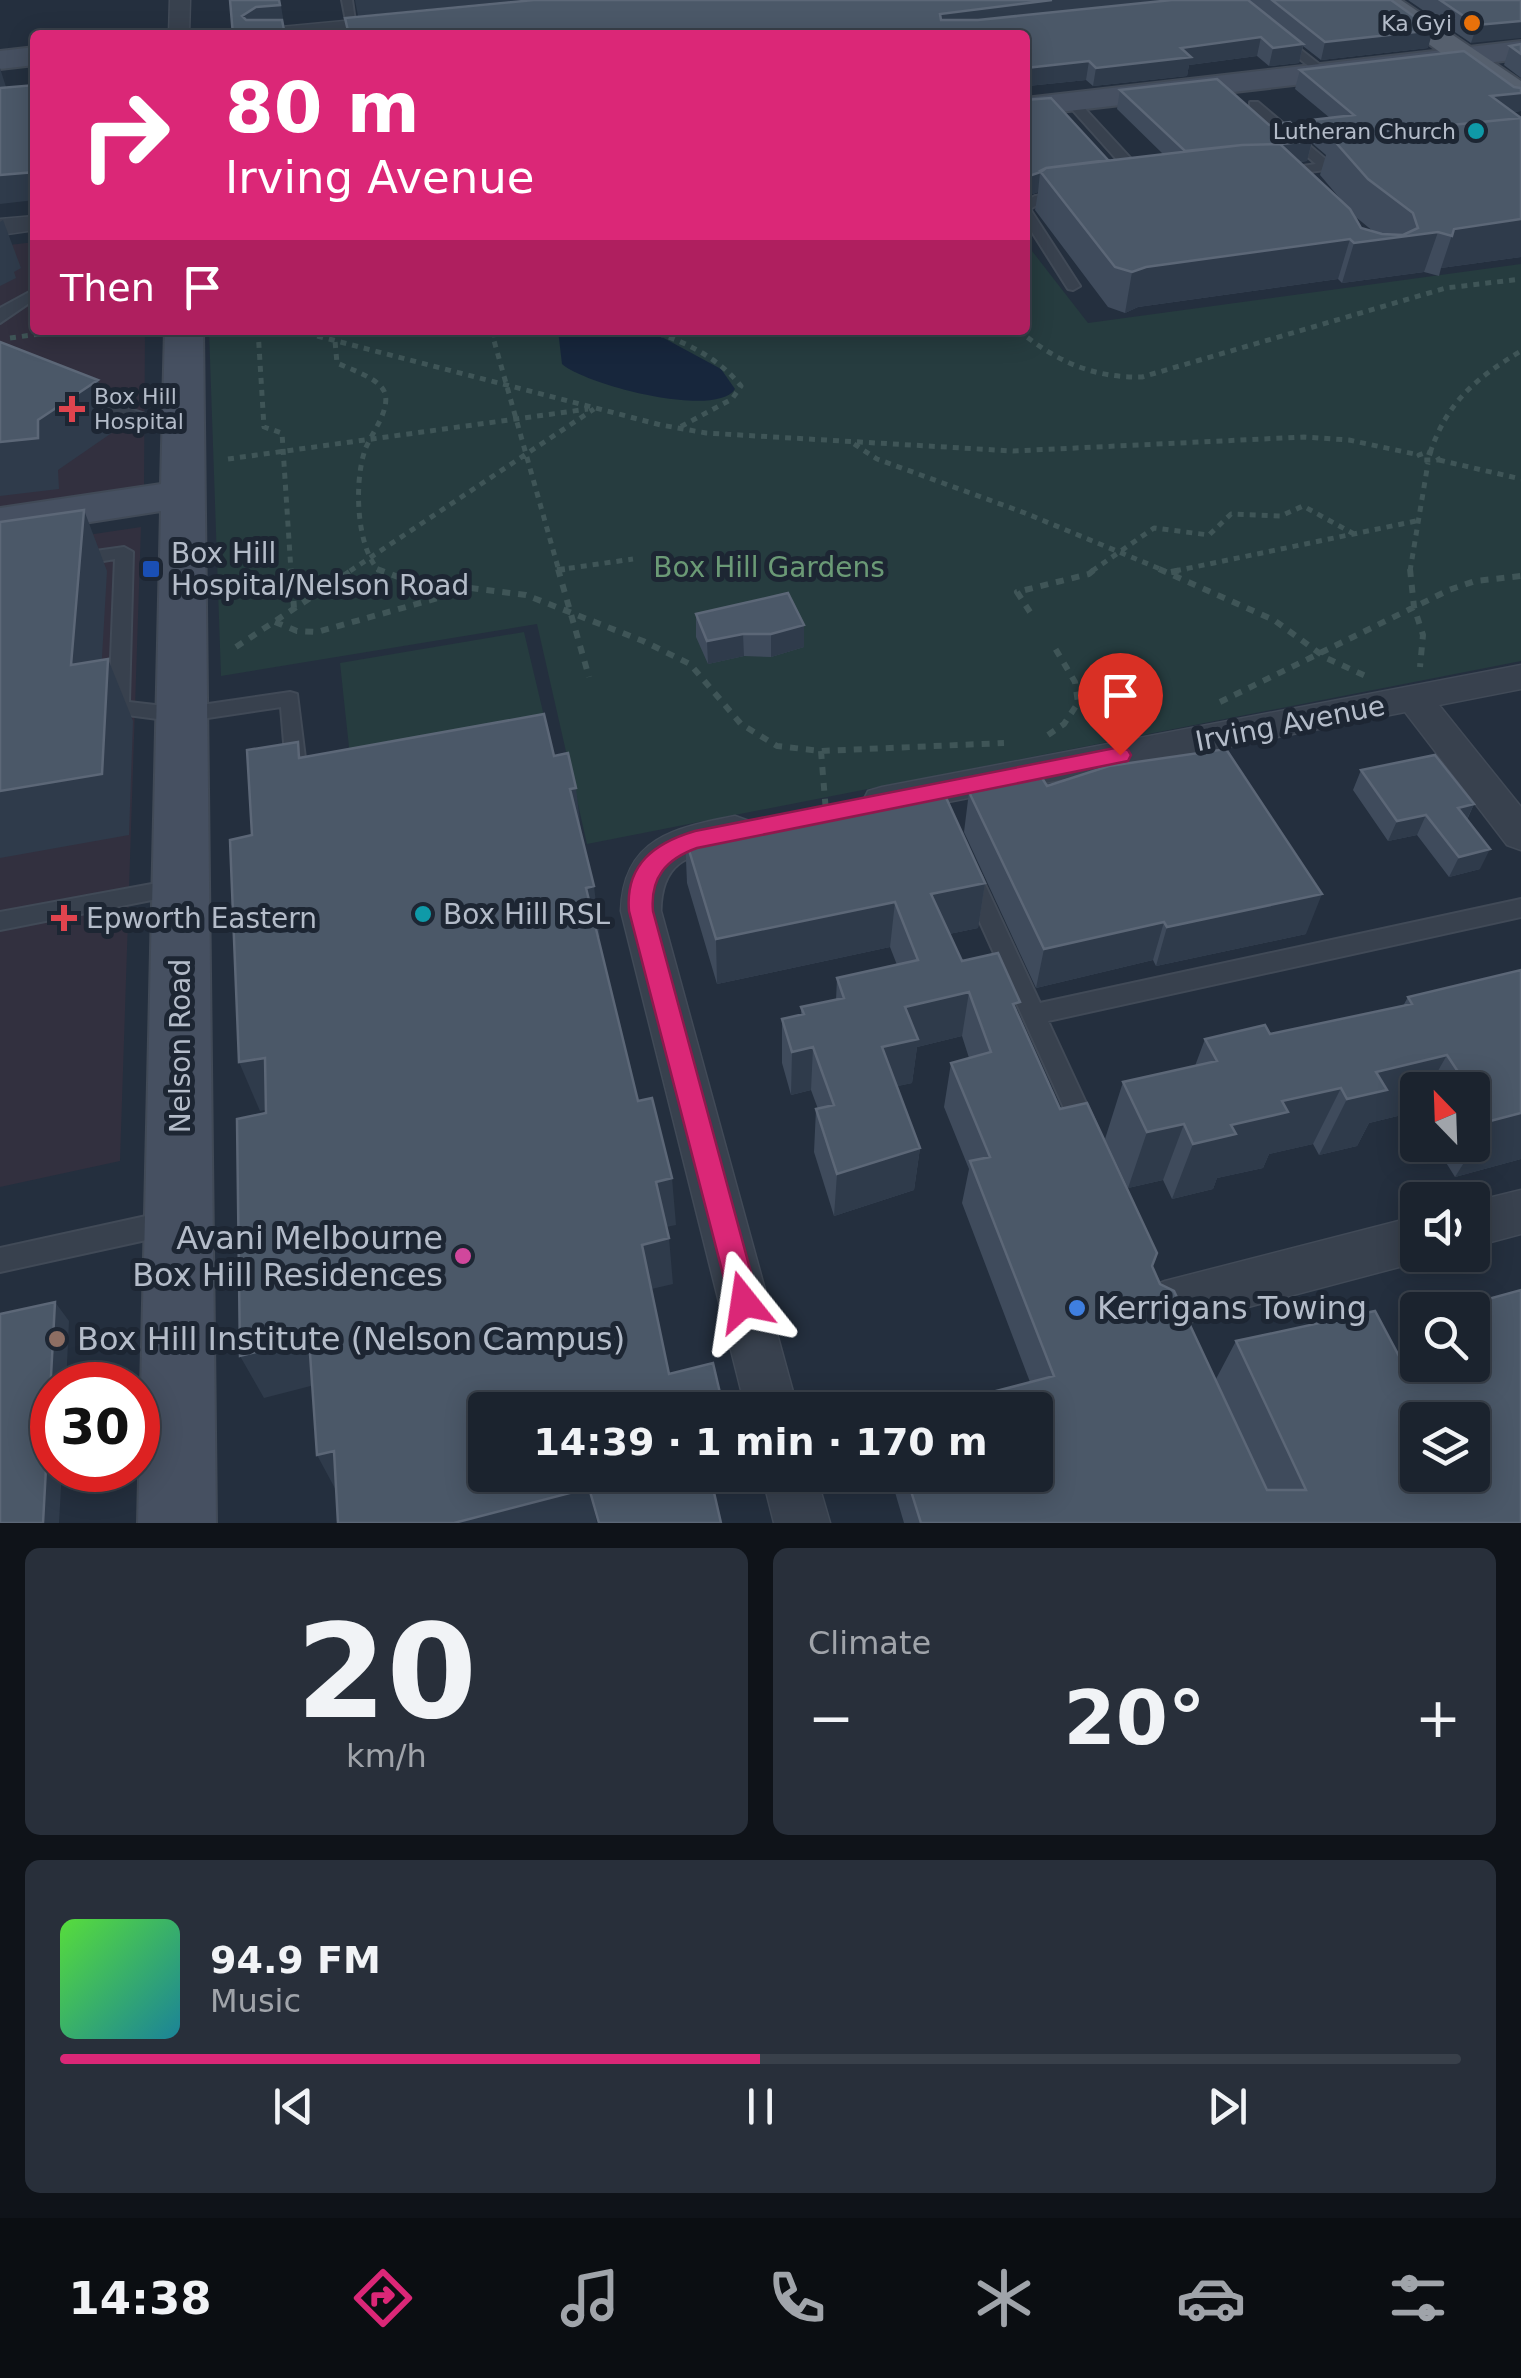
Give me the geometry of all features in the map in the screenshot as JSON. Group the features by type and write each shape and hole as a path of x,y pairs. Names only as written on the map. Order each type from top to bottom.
{"main road":[{"path":"1382,0 1521,96"},
{"path":"1030,106 1521,50"},
{"path":"0,60 30,57"},
{"name":"Nelson Road","path":"177,1523 184,335"},
{"path":"0,522 184,494"}],"street":[{"path":"179,30 180,0"},
{"path":"311,30 420,20"},
{"path":"0,226 30,223"},
{"name":"Irving Avenue","path":"826,812 938,806 1404,686 1521,677"},
{"path":"1404,686 1521,836"},
{"path":"767,1392 641,911 640,892 652,862 675,846 776,822"},
{"path":"1490,1220 1521,1212"},
{"path":"1165,1305 1400,1244"},
{"path":"794,1492 802,1523"}],"lane":[{"path":"347,0 352,26"},
{"path":"1266,27 1324,73"},
{"path":"1072,102 1149,187 1130,189"},
{"path":"1254,105 1326,166"},
{"path":"1287,186 1272,175 1372,161"},
{"path":"1304,170 1314,185"},
{"path":"1030,204 1035,200 1073,196"},
{"path":"1030,217 1073,286"},
{"path":"0,319 5,311 30,296"},
{"path":"59,389 184,434"},
{"path":"55,563 124,552 119,708 181,716 290,699 296,766"},
{"path":"961,856 1100,1160"},
{"path":"0,921 180,886"},
{"path":"1034,1014 1521,908"},
{"path":"0,1260 178,1221"}],"path":[{"path":"1024,335 1073,370 1113,378 1142,377 1446,288 1521,278"},
{"path":"258,335 264,428 280,431 283,451 294,609"},
{"path":"314,335 679,428 853,443 1013,451 1304,437 1349,440 1419,455 1428,462 1439,460 1521,479"},
{"path":"334,335 336,363 380,385 386,394 386,407 369,439 360,503 362,539 368,559 380,572 396,578 526,595 683,659 696,669 741,724 762,740 786,748 821,752 1012,743"},
{"path":"493,335 589,677"},
{"path":"665,335 711,359 741,386 732,398 679,428"},
{"path":"1430,452 1446,408 1454,398 1486,371 1521,351"},
{"path":"228,459 594,408"},
{"path":"236,648 594,408"},
{"path":"853,443 877,459 1170,572 1264,614 1320,653 1404,686 1420,667 1423,636 1414,607 1410,571 1428,462"},
{"path":"1419,455 1430,452"},
{"path":"1430,452 1439,460"},
{"path":"1030,612 1017,592 1090,574 1118,550 1154,528 1209,535 1231,514 1282,516 1303,506 1354,534"},
{"path":"1170,572 1416,521"},
{"path":"557,570 633,559"},
{"path":"1210,707 1475,581 1521,576"},
{"path":"275,622 297,631 317,632 476,587"},
{"path":"1052,643 1077,685 1079,706 1066,724 1044,740 1062,741"},
{"path":"821,752 826,812"}],"shaded area":[{"name":"Box Hill Hospital","path":"30,243 30,335 145,335 144,488 0,508 0,246"},
{"name":"Epworth Eastern","path":"141,527 120,1161 0,1187 0,548"}],"green space":[{"name":"Box Hill Gardens","path":"1030,248 1088,323 1521,264 1521,661 587,844 537,624 221,676 209,335 1030,335"},
{"path":"524,632 554,758 354,794 340,663"}],"water":[{"path":"559,335 654,335 721,369 735,389 723,397 703,401 650,396 596,381 562,364"}],"building":[{"path":"230,0 279,0 280,5 256,7 242,16 246,20 282,20 284,30 233,30"},
{"path":"534,0 1052,0 940,14 941,20 978,20 1172,0 1248,0 1303,44 1273,48 1261,37 1181,48 1191,57 1096,68 1089,61 1030,67 1030,30 348,30 345,18"},
{"path":"1272,0 1391,0 1433,30 1325,42"},
{"path":"1440,0 1521,0 1521,21 1477,25"},
{"path":"1464,51 1521,88 1521,93 1491,96 1521,118 1333,137 1312,120 1354,115 1300,70"},
{"path":"1217,79 1269,125 1290,122 1312,141 1185,151 1120,90"},
{"path":"30,85 30,172 0,175 0,88"},
{"path":"1051,98 1108,160 1046,168 1030,176 1030,100"},
{"path":"1521,118 1521,219 1454,229 1452,236 1438,232 1354,243 1350,239 1132,272 1115,267 1040,171 1242,145 1280,144 1350,209 1361,228 1403,235 1418,228 1413,213 1368,179 1331,137"},
{"path":"0,342 98,380 38,420 38,438 0,442"},
{"path":"84,510 71,665 108,659 102,774 0,791 0,522"},
{"path":"788,593 804,625 771,634 743,634 707,641 696,614"},
{"path":"544,714 554,756 568,753 576,788 570,789 594,886 586,888 638,1101 652,1098 672,1178 656,1182 669,1238 642,1245 669,1374 713,1363 720,1392 468,1392 468,1492 574,1492 454,1523 338,1523 334,1451 317,1455 309,1339 240,1356 237,1119 266,1113 265,1058 239,1062 230,840 252,835 247,750 298,742 299,758"},
{"path":"1226,749 1322,894 1167,927 1164,922 1044,949 969,792 1042,778 1047,786 1109,766"},
{"path":"1435,755 1474,804 1458,808 1490,849 1459,857 1426,815 1397,821 1361,770"},
{"path":"927,789 929,794 943,791 985,883 931,894 962,961 998,953 1020,1002 1013,1004 1060,1109 1087,1103 1157,1253 1152,1266 1160,1284 1174,1291 1267,1490 1306,1490 1236,1341 1375,1311 1400,1356 1400,1382 1490,1382 1490,1299 1521,1290 1521,1523 921,1523 911,1492 1053,1492 1053,1392 992,1392 1054,1376 970,1161 990,1157 951,1063 991,1052 969,992 905,1007 918,1039 882,1047 920,1148 837,1174 816,1109 834,1105 813,1047 792,1052 782,1019 804,1014 801,1007 844,998 837,978 918,960 895,902 716,939 685,837"},
{"path":"1521,970 1521,1113 1490,1121 1490,1072 1458,1072 1447,1055 1376,1072 1387,1090 1347,1099 1341,1088 1282,1101 1288,1112 1231,1125 1236,1134 1193,1144 1184,1124 1147,1132 1123,1082 1217,1061 1205,1039 1265,1025 1270,1034 1412,1004 1408,997"},
{"path":"55,1302 52,1362 30,1362 30,1492 45,1492 43,1523 0,1523 0,1314"},
{"path":"590,1492 714,1492 721,1523 599,1523"}],"place":[{"name":"Ka Gyi","path":"1472,23"},
{"name":"Lutheran Church","path":"1476,131"},
{"name":"Box Hill Hospital","path":"72,409"},
{"name":"Box Hill Hospital/Nelson Road","path":"151,569"},
{"name":"Box Hill RSL","path":"423,914"},
{"name":"Epworth Eastern","path":"64,918"},
{"name":"Avani Melbourne Box Hill Residences","path":"463,1256"},
{"name":"Kerrigans Towing","path":"1077,1308"},
{"name":"Box Hill Institute (Nelson Campus)","path":"57,1339"}],"route":[{"path":"744,1302 641,911 640,892 650,864 675,846 695,840 1120,755"}]}
